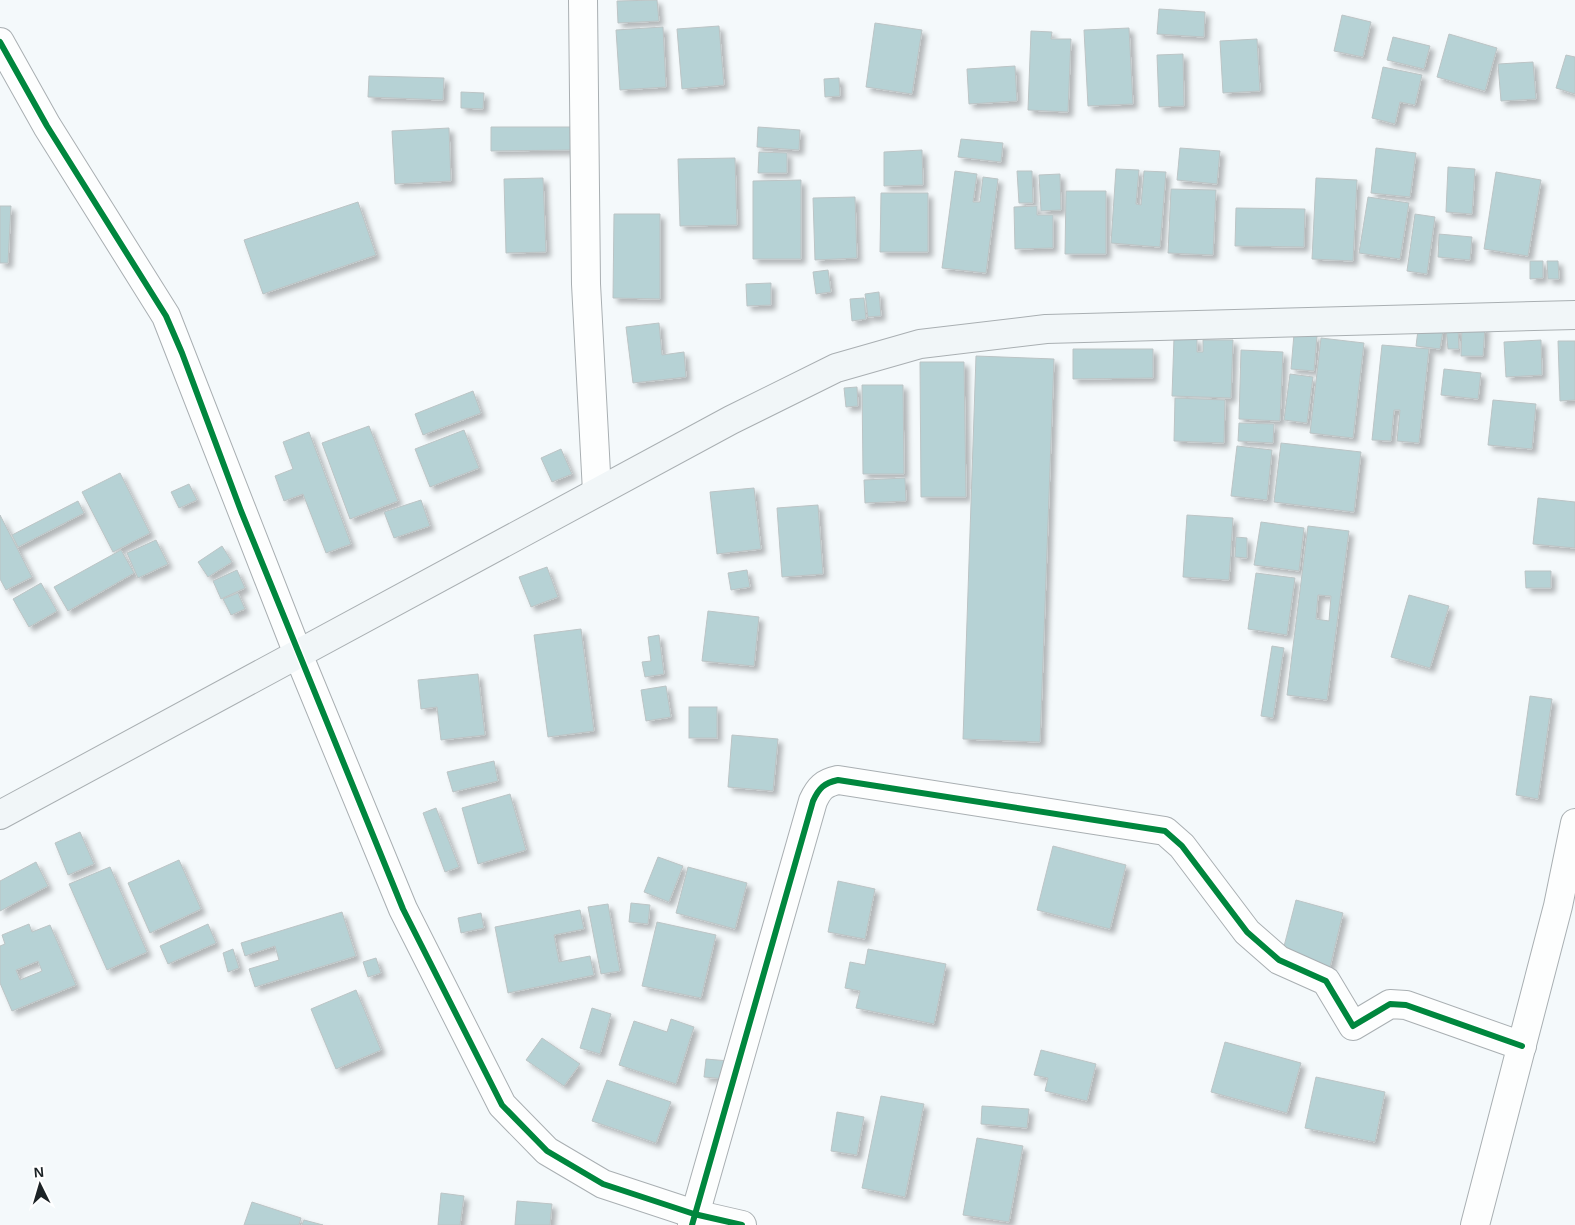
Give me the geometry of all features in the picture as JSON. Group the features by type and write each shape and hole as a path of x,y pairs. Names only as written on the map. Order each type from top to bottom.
{"main road":[{"path":"0,815 731,420 836,368 920,344 1046,329 1575,315"}],"street":[{"path":"583,0 586,284 597,492"},
{"path":"0,42 47,126 166,316 298,654 403,910 502,1105 547,1150 603,1184 693,1219 742,1225"},
{"path":"693,1219 813,801 818,790 826,783 838,780 1165,831 1182,846 1247,932 1279,960 1326,981 1353,1026 1390,1004 1406,1005 1522,1046"},
{"path":"1475,1225 1558,906 1575,823"}],"building":[{"path":"657,0 659,21 618,23 617,1"},
{"path":"1159,9 1205,12 1204,37 1157,34"},
{"path":"1342,15 1371,22 1363,57 1334,51"},
{"path":"875,23 922,30 912,94 866,87"},
{"path":"719,26 724,85 682,89 677,29"},
{"path":"663,27 666,87 620,90 616,30"},
{"path":"1129,28 1133,104 1088,106 1084,30"},
{"path":"1031,31 1052,32 1051,39 1071,39 1068,112 1028,110"},
{"path":"1449,34 1497,48 1485,91 1437,77"},
{"path":"1393,37 1430,46 1424,69 1387,60"},
{"path":"1257,39 1260,91 1223,93 1220,41"},
{"path":"1183,54 1184,106 1159,107 1157,55"},
{"path":"1566,55 1575,57 1575,94 1556,88"},
{"path":"1533,62 1536,99 1501,101 1498,64"},
{"path":"1015,66 1017,101 969,104 967,69"},
{"path":"1383,67 1422,75 1415,105 1400,102 1395,124 1372,118"},
{"path":"369,76 444,78 443,100 368,97"},
{"path":"839,78 840,96 825,97 824,79"},
{"path":"461,92 484,93 483,109 461,108"},
{"path":"491,127 572,127 571,150 491,151"},
{"path":"758,127 800,130 799,150 757,147"},
{"path":"449,128 451,181 395,184 392,131"},
{"path":"961,139 1003,143 1001,162 958,157"},
{"path":"1180,148 1220,151 1217,184 1177,180"},
{"path":"1376,148 1416,153 1410,197 1371,193"},
{"path":"922,150 923,185 884,186 884,152"},
{"path":"759,152 787,153 787,173 758,173"},
{"path":"735,158 737,225 680,226 678,159"},
{"path":"1448,167 1475,169 1472,214 1446,212"},
{"path":"1116,169 1139,170 1136,204 1141,205 1144,171 1166,172 1160,247 1111,243"},
{"path":"955,171 977,174 973,202 980,202 983,177 998,179 986,273 942,268"},
{"path":"1017,171 1032,171 1033,203 1019,203"},
{"path":"1496,172 1541,180 1528,256 1484,249"},
{"path":"1060,174 1061,210 1041,211 1039,175"},
{"path":"543,178 546,252 506,253 504,179"},
{"path":"1316,178 1357,180 1353,261 1312,259"},
{"path":"801,180 801,259 753,259 753,181"},
{"path":"1171,189 1216,190 1213,255 1168,253"},
{"path":"1066,191 1106,191 1106,254 1065,254"},
{"path":"881,193 928,193 928,252 880,252"},
{"path":"855,197 857,258 815,260 813,198"},
{"path":"1368,197 1409,203 1400,259 1359,253"},
{"path":"358,202 376,255 263,294 244,240"},
{"path":"0,206 11,206 8,263 0,263"},
{"path":"1037,206 1037,215 1053,215 1053,248 1015,249 1014,207"},
{"path":"1236,208 1305,209 1304,247 1235,246"},
{"path":"614,214 660,214 660,299 613,298"},
{"path":"1415,214 1435,217 1427,274 1407,271"},
{"path":"1439,234 1472,237 1470,260 1438,257"},
{"path":"1530,261 1543,261 1543,278 1530,279"},
{"path":"1547,261 1558,261 1559,279 1548,279"},
{"path":"828,270 831,292 816,294 813,272"},
{"path":"771,283 771,305 747,306 746,284"},
{"path":"879,292 881,316 868,317 865,294"},
{"path":"864,298 866,319 852,321 850,299"},
{"path":"1419,322 1444,325 1440,349 1416,346"},
{"path":"659,323 662,355 684,352 686,377 633,383 626,327"},
{"path":"1462,325 1485,326 1483,356 1461,356"},
{"path":"1458,327 1459,349 1448,349 1446,328"},
{"path":"1294,334 1317,336 1314,371 1291,369"},
{"path":"1174,338 1197,339 1197,352 1203,352 1203,340 1233,340 1231,398 1172,396"},
{"path":"1321,338 1364,343 1353,438 1310,433"},
{"path":"1541,340 1542,375 1506,377 1504,342"},
{"path":"1558,341 1575,341 1575,400 1560,401"},
{"path":"1382,345 1429,349 1419,443 1397,441 1400,410 1394,410 1391,441 1372,440"},
{"path":"1073,349 1153,349 1153,378 1073,379"},
{"path":"1241,350 1283,352 1280,421 1239,419"},
{"path":"976,356 1054,359 1040,742 963,739"},
{"path":"920,362 964,362 966,497 921,497"},
{"path":"1444,369 1481,373 1478,399 1441,395"},
{"path":"1290,374 1313,377 1307,423 1284,420"},
{"path":"862,385 903,385 904,474 863,474"},
{"path":"857,387 858,406 846,407 844,388"},
{"path":"473,391 481,413 423,435 415,414"},
{"path":"1175,398 1225,400 1224,443 1174,441"},
{"path":"1493,400 1536,404 1532,449 1488,445"},
{"path":"1239,423 1274,424 1273,443 1238,441"},
{"path":"369,426 398,501 350,519 322,443"},
{"path":"464,430 479,468 430,487 415,449"},
{"path":"309,432 351,544 326,553 303,494 284,501 275,476 293,469 283,442"},
{"path":"1281,443 1361,452 1354,512 1274,502"},
{"path":"1237,446 1272,450 1267,500 1231,496"},
{"path":"561,449 572,474 552,482 541,458"},
{"path":"120,473 150,533 113,552 82,492"},
{"path":"905,478 906,501 865,503 864,480"},
{"path":"189,484 197,500 179,508 171,492"},
{"path":"754,488 761,549 717,554 710,492"},
{"path":"1538,498 1575,502 1575,548 1533,544"},
{"path":"421,500 430,526 394,538 384,512"},
{"path":"78,501 84,513 18,547 12,535"},
{"path":"818,505 823,574 782,577 777,508"},
{"path":"0,515 32,577 6,590 0,579"},
{"path":"1187,515 1233,518 1229,580 1183,577"},
{"path":"1261,522 1304,528 1299,571 1254,565"},
{"path":"1308,526 1349,531 1327,700 1287,695","holes":["1318,595 1331,596 1329,621 1316,619"]},
{"path":"1236,537 1247,538 1247,558 1235,557"},
{"path":"156,540 168,564 138,578 127,553"},
{"path":"222,546 232,562 208,577 198,562"},
{"path":"121,550 134,573 68,611 54,587"},
{"path":"547,567 558,597 531,607 519,577"},
{"path":"237,570 245,588 221,599 213,581"},
{"path":"747,570 750,587 731,590 728,573"},
{"path":"1525,571 1551,571 1551,588 1526,588"},
{"path":"1256,573 1295,578 1287,635 1248,629"},
{"path":"41,583 57,611 29,627 13,599"},
{"path":"238,593 245,609 231,615 223,599"},
{"path":"1409,595 1449,606 1430,668 1391,657"},
{"path":"708,611 759,617 754,666 702,661"},
{"path":"581,629 594,731 548,737 534,635"},
{"path":"659,635 664,674 645,677 642,662 651,661 648,637"},
{"path":"1272,646 1284,648 1273,718 1261,716"},
{"path":"478,674 485,735 441,740 437,707 421,709 418,680"},
{"path":"666,686 671,717 646,721 641,690"},
{"path":"1530,696 1552,699 1538,799 1516,795"},
{"path":"689,707 717,707 717,738 689,738"},
{"path":"732,735 778,739 773,791 728,787"},
{"path":"494,761 498,781 453,792 447,772"},
{"path":"510,794 526,850 478,864 462,808"},
{"path":"436,808 459,867 445,872 423,813"},
{"path":"80,832 94,864 68,875 55,843"},
{"path":"1053,846 1126,865 1110,929 1037,910"},
{"path":"658,857 683,866 669,902 644,892"},
{"path":"179,860 201,909 150,933 128,883"},
{"path":"36,862 48,886 0,911 0,881"},
{"path":"110,867 147,952 107,970 69,884"},
{"path":"688,867 747,883 735,929 676,913"},
{"path":"838,881 875,889 865,939 828,932"},
{"path":"1296,900 1343,913 1330,967 1282,954"},
{"path":"631,903 650,905 648,924 629,922"},
{"path":"608,904 620,971 601,974 588,907"},
{"path":"580,910 584,929 554,935 559,962 590,956 594,975 508,993 495,927"},
{"path":"342,912 356,956 255,987 249,969 279,960 275,946 245,956 241,943"},
{"path":"481,913 484,928 461,933 458,918"},
{"path":"657,922 716,935 701,998 642,986"},
{"path":"29,924 32,932 50,925 76,985 12,1011 0,983 0,946 5,944 2,935","holes":["38,961 42,971 20,980 16,970"]},
{"path":"208,924 216,943 168,964 160,946"},
{"path":"233,949 239,968 228,972 223,953"},
{"path":"868,949 946,964 934,1024 856,1008 860,991 845,988 850,962 865,965"},
{"path":"376,958 381,973 368,977 363,962"},
{"path":"356,990 381,1050 336,1069 311,1009"},
{"path":"592,1008 611,1014 600,1054 580,1048"},
{"path":"671,1019 694,1027 676,1084 619,1065 634,1021 667,1032"},
{"path":"542,1038 580,1064 564,1086 526,1060"},
{"path":"1225,1042 1301,1063 1287,1113 1211,1092"},
{"path":"1041,1050 1096,1064 1087,1101 1045,1091 1048,1078 1034,1075"},
{"path":"706,1059 729,1061 726,1079 704,1077"},
{"path":"1316,1077 1385,1092 1375,1142 1305,1128"},
{"path":"607,1080 671,1102 656,1143 592,1121"},
{"path":"881,1096 924,1104 905,1197 862,1188"},
{"path":"982,1106 1029,1109 1027,1128 981,1124"},
{"path":"837,1112 864,1117 857,1155 831,1151"},
{"path":"977,1138 1023,1146 1009,1222 963,1215"},
{"path":"441,1193 464,1196 460,1225 438,1225"},
{"path":"517,1201 552,1204 550,1225 515,1225"},
{"path":"252,1202 301,1218 299,1225 244,1225"},
{"path":"304,1220 323,1225 302,1225"}],"cycle path":[{"path":"0,42 47,126 166,316 182,353 241,511 403,909 502,1105 547,1151 603,1184 694,1214 742,1225"},
{"path":"692,1225 813,801 822,787 838,780 1165,831 1182,846 1247,932 1279,960 1326,981 1353,1026 1390,1004 1406,1005 1522,1046"}]}
